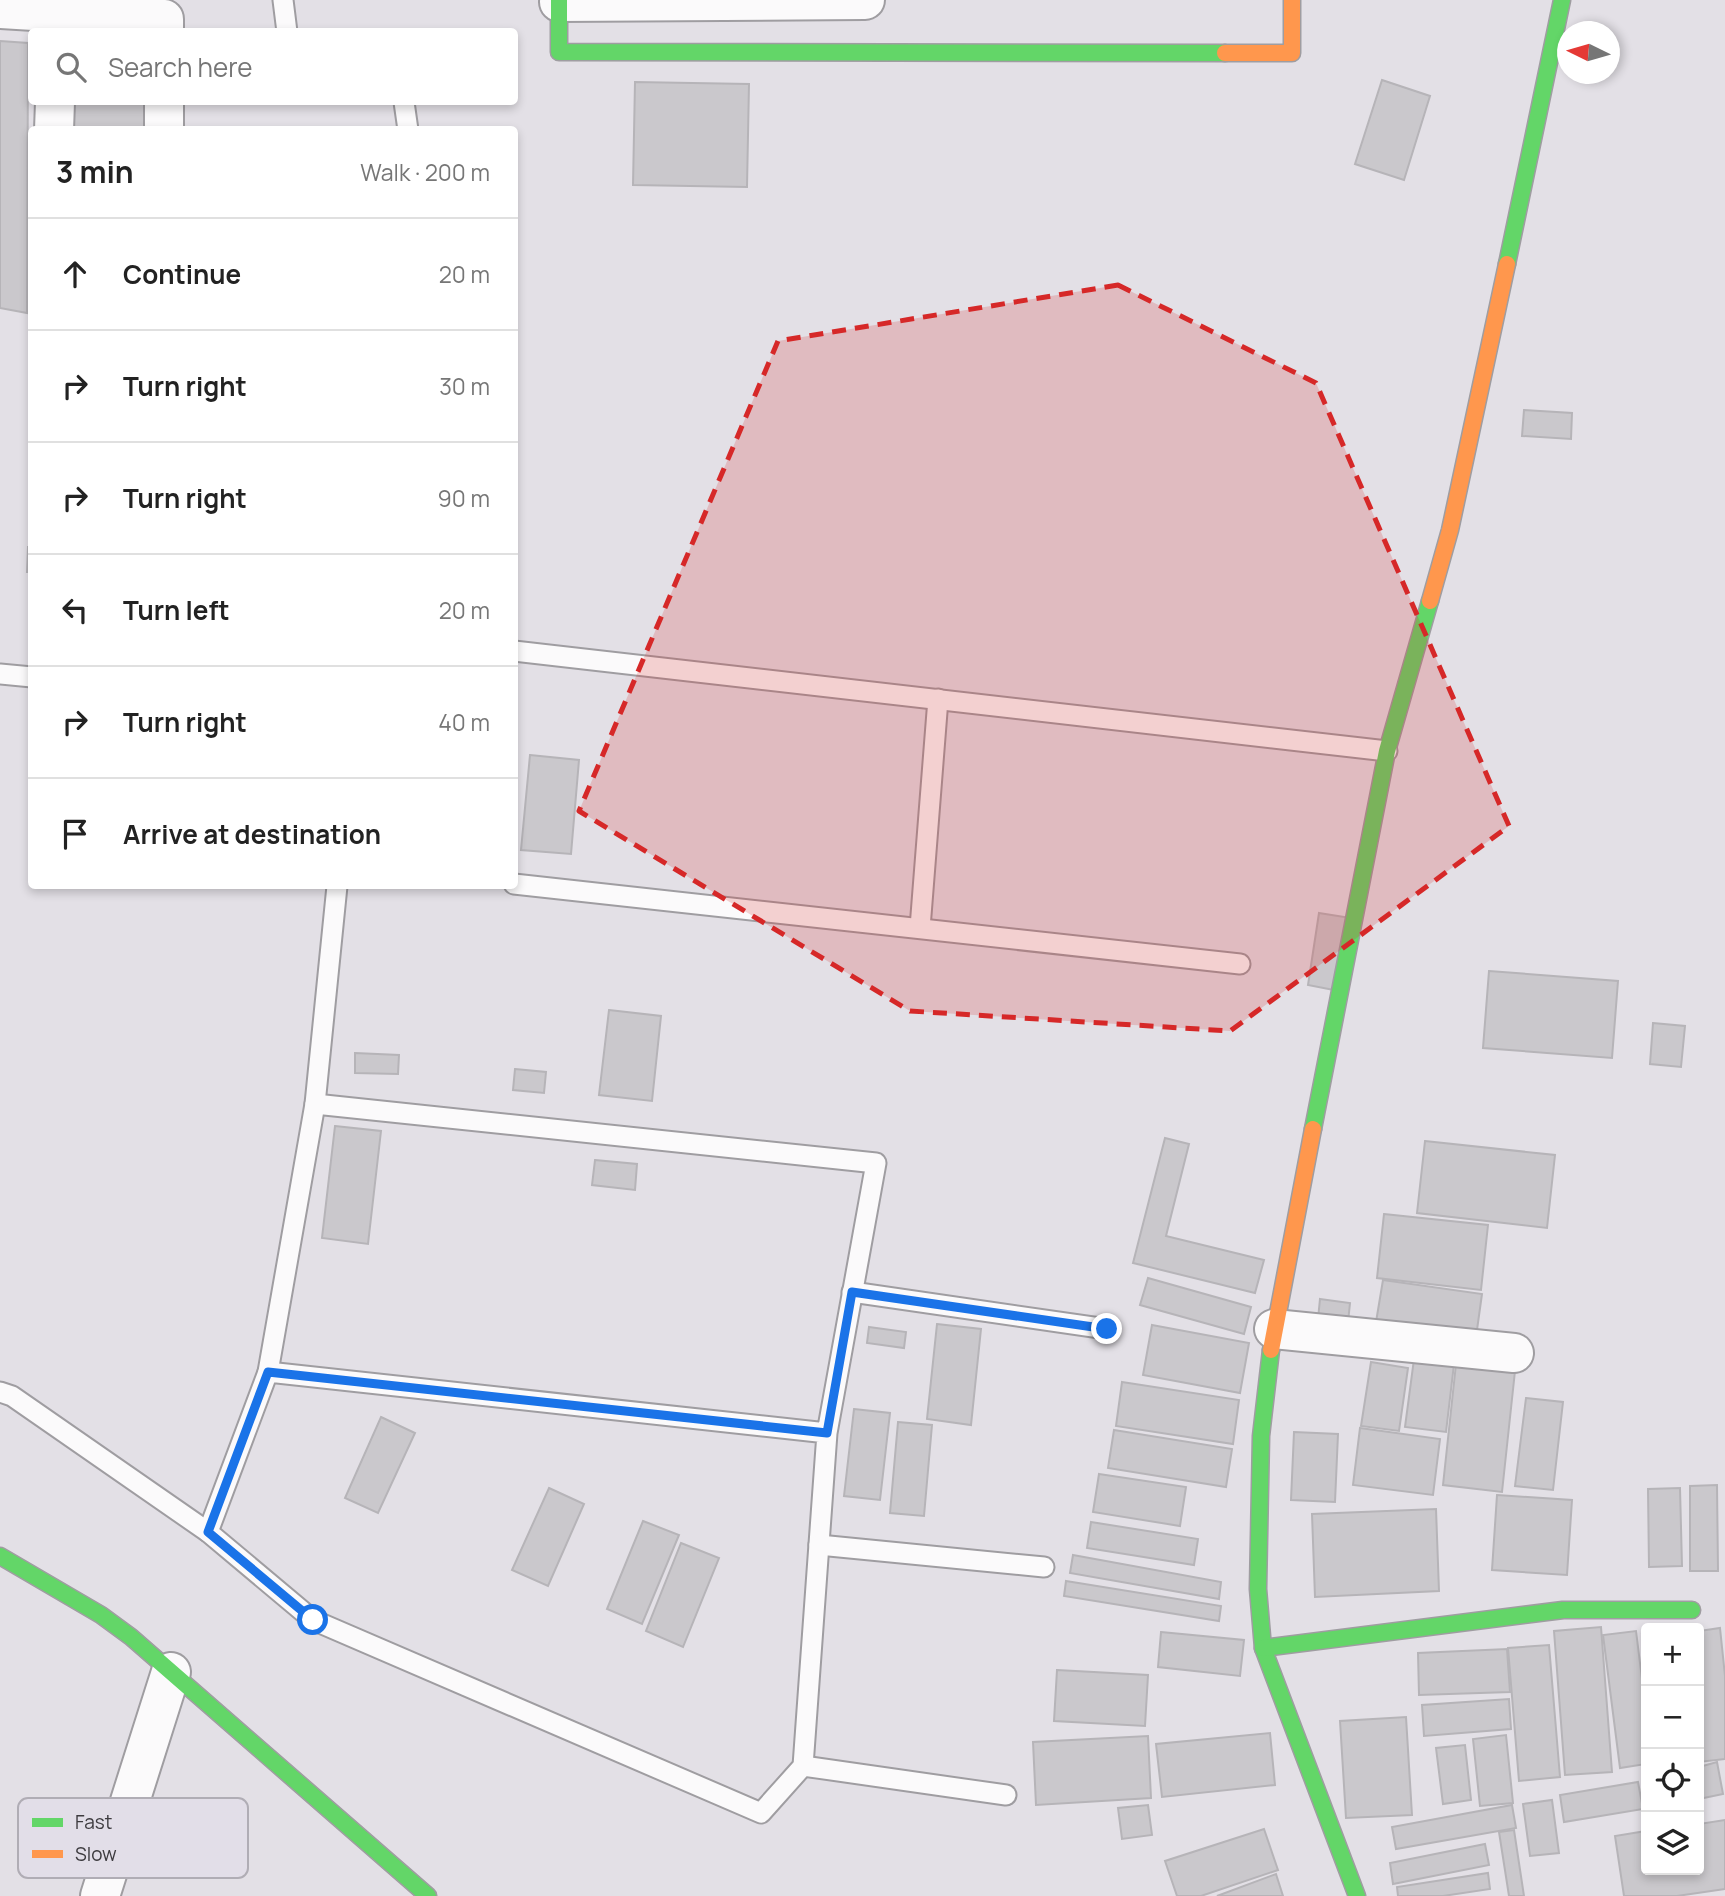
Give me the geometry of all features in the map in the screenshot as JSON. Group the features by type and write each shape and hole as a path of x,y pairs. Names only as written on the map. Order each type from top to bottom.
{"street":[{"path":"865,0 559,1 559,52 1292,53 1292,0"},
{"path":"1357,1896 1262,1648 1258,1589 1261,1436 1274,1329 1387,751 1450,530 1546,88 1562,0"},
{"path":"0,9 58,22 164,19 164,28"},
{"path":"54,126 55,105"},
{"path":"164,105 164,126"},
{"path":"1274,1329 1514,1353"},
{"path":"0,1556 114,1624 428,1896"},
{"path":"1262,1648 1563,1610 1692,1610"},
{"path":"131,1798 170,1672"},
{"path":"100,1896 106,1878"}],"lane":[{"path":"284,0 287,28"},
{"path":"404,105 407,126"},
{"path":"518,651 1387,751"},
{"path":"0,674 28,677"},
{"path":"920,928 938,699"},
{"path":"518,884 1240,964"},
{"path":"208,1532 268,1372 315,1104 337,889"},
{"path":"0,1392 12,1396 208,1532 313,1620 761,1813 803,1766 827,1433 876,1163 315,1104"},
{"path":"852,1292 1107,1329"},
{"path":"268,1372 827,1433"},
{"path":"819,1545 1044,1567"},
{"path":"803,1766 1006,1796"}],"highlighted area":[{"path":"1118,285 1316,383 1509,826 1230,1031 910,1011 579,811 778,341"}],"building":[{"path":"0,41 28,43 27,313 0,308"},
{"path":"1382,80 1430,96 1404,180 1355,164"},
{"path":"635,82 749,84 747,187 633,185"},
{"path":"66,105 149,105 148,126 66,126"},
{"path":"1524,410 1572,413 1571,439 1522,436"},
{"path":"530,755 579,760 571,854 521,850"},
{"path":"1319,913 1351,918 1339,991 1308,985"},
{"path":"1489,971 1618,981 1612,1058 1483,1048"},
{"path":"609,1010 661,1016 652,1101 599,1095"},
{"path":"1653,1023 1685,1026 1681,1067 1650,1064"},
{"path":"355,1053 399,1055 398,1074 355,1073"},
{"path":"515,1069 546,1072 544,1093 513,1090"},
{"path":"335,1126 381,1131 368,1244 322,1238"},
{"path":"1165,1138 1189,1144 1166,1236 1264,1260 1255,1293 1133,1263"},
{"path":"1425,1141 1555,1155 1547,1228 1417,1213"},
{"path":"595,1160 637,1164 635,1190 592,1185"},
{"path":"1384,1214 1488,1225 1481,1290 1377,1278"},
{"path":"1148,1278 1251,1307 1244,1334 1140,1305"},
{"path":"1383,1280 1482,1294 1476,1337 1376,1322"},
{"path":"1320,1299 1350,1303 1348,1322 1318,1319"},
{"path":"937,1324 981,1329 971,1425 927,1419"},
{"path":"1152,1325 1249,1343 1240,1393 1143,1375"},
{"path":"869,1327 906,1332 904,1348 867,1343"},
{"path":"1414,1359 1454,1364 1446,1432 1405,1427"},
{"path":"1371,1362 1408,1368 1399,1431 1361,1426"},
{"path":"1456,1364 1515,1371 1502,1492 1443,1485"},
{"path":"1122,1382 1239,1400 1233,1444 1116,1426"},
{"path":"1526,1398 1563,1402 1553,1490 1515,1486"},
{"path":"854,1409 890,1413 880,1500 844,1496"},
{"path":"381,1417 415,1433 378,1513 345,1498"},
{"path":"898,1422 932,1425 924,1516 890,1513"},
{"path":"1360,1428 1440,1439 1433,1495 1353,1485"},
{"path":"1114,1430 1232,1449 1226,1487 1108,1468"},
{"path":"1294,1432 1338,1434 1335,1502 1291,1500"},
{"path":"1099,1474 1186,1487 1180,1526 1093,1512"},
{"path":"1717,1485 1718,1571 1690,1571 1690,1486"},
{"path":"549,1488 584,1504 548,1586 512,1570"},
{"path":"1680,1488 1682,1566 1649,1567 1648,1489"},
{"path":"1497,1495 1572,1500 1567,1575 1492,1570"},
{"path":"1436,1509 1439,1591 1315,1597 1312,1514"},
{"path":"643,1521 679,1535 642,1624 607,1609"},
{"path":"1091,1522 1198,1539 1194,1565 1087,1548"},
{"path":"681,1543 719,1558 683,1647 646,1631"},
{"path":"1073,1555 1221,1582 1219,1599 1070,1573"},
{"path":"1066,1581 1221,1606 1219,1621 1064,1596"},
{"path":"1601,1627 1612,1772 1565,1775 1554,1631"},
{"path":"1720,1628 1725,1676 1725,1759 1704,1761 1704,1686 1704,1630"},
{"path":"1636,1631 1641,1671 1641,1765 1620,1768 1603,1635"},
{"path":"1161,1632 1244,1640 1240,1676 1158,1667"},
{"path":"1549,1645 1560,1777 1519,1781 1508,1648"},
{"path":"1507,1649 1510,1692 1419,1695 1418,1653"},
{"path":"1057,1670 1148,1675 1145,1726 1054,1721"},
{"path":"1509,1699 1511,1729 1424,1736 1422,1705"},
{"path":"1406,1717 1412,1815 1346,1818 1340,1721"},
{"path":"1270,1733 1275,1785 1162,1797 1156,1744"},
{"path":"1506,1735 1513,1803 1480,1806 1473,1739"},
{"path":"1148,1736 1151,1798 1036,1805 1033,1742"},
{"path":"1465,1745 1471,1800 1443,1804 1436,1748"},
{"path":"1717,1762 1723,1794 1704,1798 1704,1766"},
{"path":"1638,1782 1641,1809 1564,1822 1560,1795"},
{"path":"1552,1800 1559,1853 1530,1856 1523,1804"},
{"path":"1148,1805 1152,1835 1122,1839 1118,1808"},
{"path":"1512,1805 1516,1828 1396,1849 1392,1827"},
{"path":"1725,1820 1725,1889 1677,1896 1624,1896 1615,1836 1641,1832 1641,1875 1704,1875 1704,1823"},
{"path":"1264,1829 1278,1870 1201,1896 1177,1896 1165,1861"},
{"path":"1514,1830 1524,1896 1509,1896 1499,1832"},
{"path":"1485,1844 1489,1865 1393,1884 1390,1863"},
{"path":"1488,1873 1490,1889 1443,1896 1398,1896 1397,1887"},
{"path":"1276,1874 1283,1896 1217,1896"}],"traffic: fast":[{"path":"559,0 559,52 1225,53"},
{"path":"1507,264 1562,0"},
{"path":"1313,1129 1387,751 1430,601"},
{"path":"1271,1350 1261,1436 1258,1589 1263,1648 1357,1896"},
{"path":"0,1556 101,1615 131,1637 428,1896"},
{"path":"1263,1648 1563,1610 1692,1610"}],"traffic: slow":[{"path":"1225,53 1292,53 1292,0"},
{"path":"1430,601 1450,530 1507,264"},
{"path":"1271,1350 1313,1129"}],"route":[{"path":"313,1620 208,1532 268,1372 827,1433 852,1292 1107,1329"}]}
